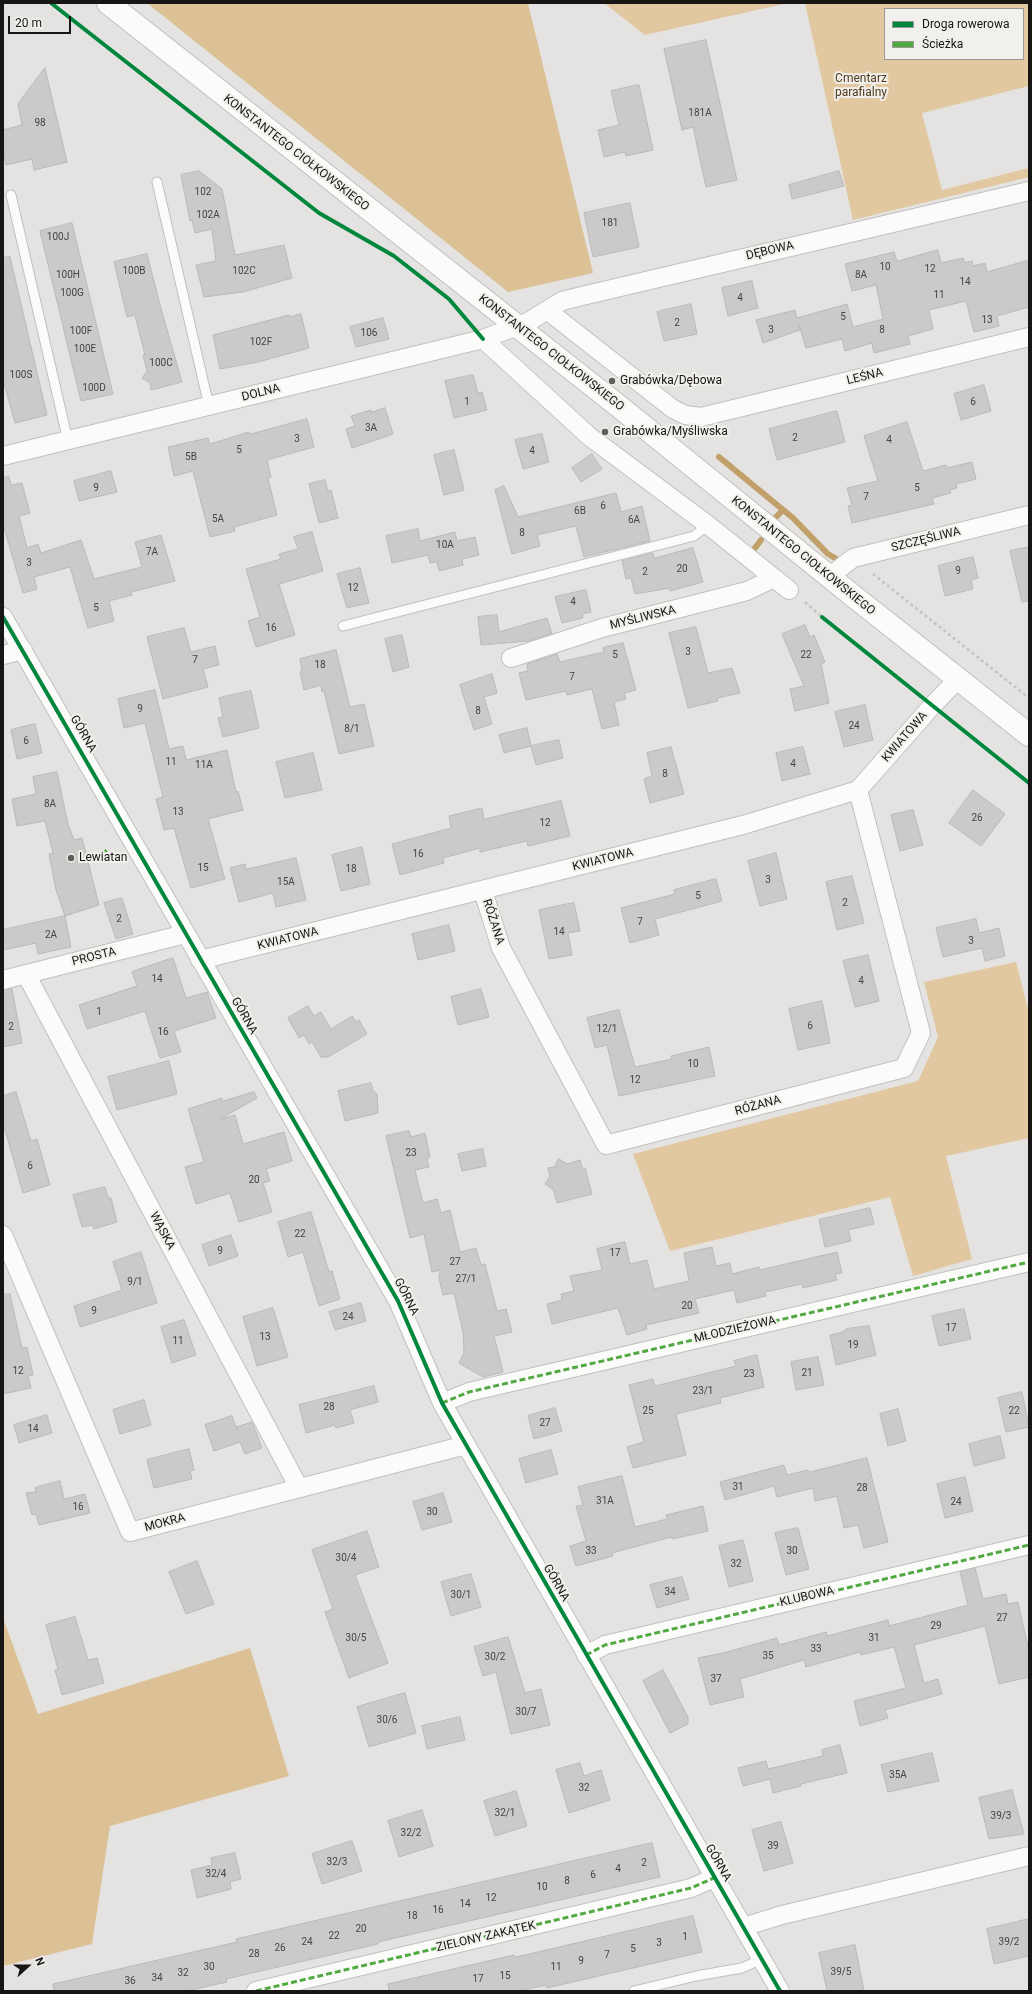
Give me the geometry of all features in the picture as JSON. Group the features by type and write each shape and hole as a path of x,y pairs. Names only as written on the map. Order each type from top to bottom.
{"street":[{"name":"KONSTANTEGO CIOŁKOWSKIEGO","path":"108,3 621,408 829,577 1029,735"},
{"name":"DĘBOWA","path":"517,327 562,302 582,296 1029,191"},
{"name":"LEŚNA","path":"548,311 673,409 685,415 701,416 1029,337"},
{"name":"DOLNA","path":"3,456 483,339 517,327"},
{"path":"483,339 590,436 708,525 788,590"},
{"name":"SZCZĘŚLIWA","path":"829,577 853,558 1029,515"},
{"name":"MYŚLIWSKA","path":"511,658 602,628 747,591 774,578"},
{"name":"GÓRNA","path":"3,617 398,1301 442,1403 780,1991"},
{"path":"3,655 23,650"},
{"name":"KWIATOWA","path":"200,960 483,891 742,825 858,790 932,706 958,679"},
{"name":"RÓŻANA","path":"483,891 501,948 606,1145 904,1068 921,1033 858,790"},
{"name":"PROSTA","path":"3,980 185,934"},
{"name":"WĄSKA","path":"26,974 299,1488"},
{"name":"MOKRA","path":"3,1235 130,1532 466,1445"},
{"name":"MŁODZIEŻOWA","path":"442,1403 469,1392 1029,1262"},
{"name":"KLUBOWA","path":"586,1655 604,1645 1029,1545"},
{"path":"744,1928 782,1915 1029,1856"},
{"name":"ZIELONY ZAKĄTEK","path":"256,1991 691,1888 714,1878"}],"lane":[{"path":"157,182 209,406"},
{"path":"11,196 68,441"},
{"path":"343,626 694,536 708,525"},
{"path":"634,1991 696,1976 742,1968 762,1959"}],"path":[{"path":"888,586 1029,698"},
{"path":"788,590 797,595 822,617"},
{"path":"99,857 102,854"}],"green space":[{"path":"604,3 788,3 645,35"},
{"name":"Cmentarz parafialny","path":"805,3 1029,3 1029,86 922,113 942,190 1029,168 1029,177 853,220"},
{"path":"1016,962 1029,1013 1029,1138 946,1156 972,1259 913,1276 890,1197 670,1251 633,1154 918,1081 938,1037 924,982"}],"shaded area":[{"path":"147,3 528,3 593,273 508,292"},
{"path":"3,1618 38,1714 250,1648 289,1776 110,1826 92,1944 3,1966"}],"building":[{"path":"706,40 737,180 706,187 693,127 682,130 664,49"},
{"path":"45,68 67,162 34,170 32,159 6,165 3,152 3,130 22,125 18,104"},
{"path":"639,85 653,150 626,156 625,152 604,157 598,130 619,125 611,91"},
{"path":"199,171 222,189 235,255 284,245 292,278 243,292 204,297 196,265 216,261 212,229 195,233 192,220 190,221 181,175"},
{"path":"839,171 844,186 792,199 789,185"},
{"path":"630,203 639,247 593,257 584,213"},
{"path":"72,223 113,394 81,401 40,231"},
{"path":"938,250 941,263 963,258 965,263 972,261 973,266 985,263 987,272 1029,260 1029,307 997,316 999,326 974,332 966,301 929,310 933,329 908,336 910,344 874,353 872,343 845,351 842,339 806,348 799,325 800,330 763,343 756,320 795,310 797,318 847,304 853,327 883,319 876,285 852,291 845,264 894,252 897,261"},
{"path":"147,254 182,382 151,390 150,383 142,378 147,371 143,355 145,355 135,315 127,317 114,262"},
{"path":"10,257 47,415 15,423 3,380 3,258"},
{"path":"752,281 758,308 728,316 722,288"},
{"path":"691,304 697,334 664,341 657,312"},
{"path":"301,314 309,348 258,362 220,369 213,335 289,315 289,317"},
{"path":"383,318 389,339 356,347 350,327"},
{"path":"473,375 478,393 482,392 487,410 454,418 445,381"},
{"path":"984,385 991,411 961,420 954,394"},
{"path":"385,408 393,434 352,448 346,429 355,426 351,416 371,410 371,412"},
{"path":"837,411 845,442 777,460 769,429"},
{"path":"307,419 314,447 267,460 271,477 268,478 277,515 234,527 235,531 210,537 193,471 174,476 168,447 208,438 210,444 249,432 250,434"},
{"path":"907,422 923,471 946,465 947,468 972,462 976,479 956,484 957,488 950,490 951,493 932,498 934,504 852,523 848,506 852,505 847,488 878,481 864,436"},
{"path":"542,434 549,462 523,469 515,440"},
{"path":"454,450 464,490 444,495 434,455"},
{"path":"592,454 602,469 581,482 572,468"},
{"path":"111,471 117,492 79,501 74,481"},
{"path":"9,477 11,485 22,483 30,513 19,516 27,548 38,544 41,553 81,540 94,579 142,567 135,542 161,535 175,581 131,592 132,595 109,601 114,621 88,628 70,567 34,577 37,589 23,593 3,524 3,478"},
{"path":"325,480 328,491 331,490 338,518 319,523 309,484"},
{"path":"504,486 518,517 616,493 621,512 642,506 650,541 584,557 576,526 537,535 540,546 512,554 495,490"},
{"path":"418,529 420,541 455,532 457,541 475,537 479,555 462,559 463,565 439,571 437,562 430,563 428,555 392,563 386,536"},
{"path":"312,532 323,571 279,584 295,635 256,647 248,621 260,617 246,569 281,559 279,554 298,549 294,537"},
{"path":"1029,547 1029,601 1022,602 1010,551"},
{"path":"693,548 703,582 670,591 670,588 635,594 631,578 626,579 622,561 653,553 654,558"},
{"path":"973,557 978,578 971,580 973,589 945,596 938,566"},
{"path":"360,568 369,603 347,608 337,574"},
{"path":"586,590 591,612 582,614 583,618 562,623 555,597"},
{"path":"497,615 499,632 547,618 552,634 528,641 481,645 478,617"},
{"path":"805,625 810,637 814,635 825,662 821,664 829,703 795,711 790,689 804,686 782,634"},
{"path":"696,627 708,673 732,668 740,693 717,698 718,701 688,708 669,633"},
{"path":"184,628 191,652 215,646 219,665 203,669 208,687 163,699 147,637"},
{"path":"402,635 409,667 393,672 385,639"},
{"path":"623,643 636,690 624,693 626,699 614,702 619,725 602,729 592,689 567,695 566,691 526,700 519,673 528,671 527,664 557,654 560,662 604,652 603,648"},
{"path":"336,650 350,707 364,704 374,746 339,754 324,691 322,692 321,685 304,690 300,672 302,671 300,659"},
{"path":"492,674 497,693 484,697 492,724 474,730 460,685"},
{"path":"155,690 169,749 183,746 186,760 227,750 236,792 238,791 243,810 208,819 225,879 191,888 174,828 164,830 156,799 163,797 145,723 124,728 118,699"},
{"path":"251,691 259,728 223,737 218,718 223,717 219,698"},
{"path":"865,705 873,740 844,747 835,712"},
{"path":"35,724 42,753 17,759 11,730"},
{"path":"527,728 531,746 504,753 499,735"},
{"path":"559,740 563,758 536,765 531,746"},
{"path":"671,747 684,794 650,803 644,779 652,776 647,753"},
{"path":"803,747 810,774 782,781 776,753"},
{"path":"313,753 322,790 285,798 276,762"},
{"path":"57,772 68,824 74,840 82,838 99,905 65,916 56,890 49,854 53,853 45,821 17,826 12,799 36,794 33,777"},
{"path":"973,790 1005,814 981,846 949,823"},
{"path":"561,801 570,836 528,846 527,841 480,852 480,848 443,858 444,863 400,875 392,844 451,828 449,816 482,808 484,819"},
{"path":"913,810 923,845 900,851 891,815"},
{"path":"362,847 370,884 341,891 332,855"},
{"path":"776,853 787,899 760,906 748,861"},
{"path":"296,858 306,900 276,907 273,893 239,902 230,868 245,864 246,869"},
{"path":"852,876 864,923 837,930 826,882"},
{"path":"716,879 722,901 655,919 659,935 630,943 621,908 675,894 674,890"},
{"path":"122,898 133,934 116,939 104,903"},
{"path":"574,903 580,931 568,933 572,955 549,959 539,910"},
{"path":"65,916 71,947 38,954 36,943 3,950 3,930"},
{"path":"976,919 979,933 999,928 1005,956 985,961 982,948 943,957 936,928"},
{"path":"449,925 455,951 418,960 412,934"},
{"path":"868,955 879,1001 855,1007 843,961"},
{"path":"173,958 186,998 207,992 216,1018 174,1031 181,1052 160,1058 145,1011 87,1029 79,1005 137,986 132,972"},
{"path":"12,989 22,1043 3,1047 3,990"},
{"path":"481,989 489,1017 458,1025 451,997"},
{"path":"822,1001 830,1043 798,1050 789,1009"},
{"path":"308,1006 314,1016 321,1012 331,1029 352,1016 356,1022 359,1020 367,1034 328,1057 321,1057 312,1042 309,1044 304,1035 299,1038 288,1018"},
{"path":"619,1010 635,1067 672,1059 671,1056 709,1047 715,1076 619,1096 607,1045 595,1048 587,1018"},
{"path":"169,1061 177,1094 117,1110 108,1077"},
{"path":"371,1083 373,1091 377,1094 378,1113 345,1121 338,1091"},
{"path":"16,1092 31,1141 37,1139 50,1185 23,1193 3,1123 3,1096"},
{"path":"254,1092 257,1098 220,1119 235,1115 243,1144 284,1132 292,1161 266,1169 270,1181 263,1183 272,1212 239,1222 230,1193 196,1204 185,1167 204,1162 188,1109 222,1098 222,1101"},
{"path":"409,1131 411,1137 425,1133 430,1156 427,1160 429,1167 415,1170 423,1203 437,1199 441,1213 450,1210 460,1252 476,1248 481,1265 485,1264 497,1311 506,1309 512,1332 494,1336 503,1372 483,1377 459,1363 464,1353 463,1332 454,1293 443,1295 439,1278 440,1270 432,1272 424,1234 410,1238 386,1136"},
{"path":"483,1149 486,1166 462,1171 458,1154"},
{"path":"559,1159 567,1164 580,1160 582,1168 585,1168 592,1194 557,1203 553,1189 545,1184 550,1176 548,1168 554,1167"},
{"path":"105,1187 108,1198 111,1198 117,1222 94,1229 92,1225 82,1227 73,1195"},
{"path":"870,1208 874,1224 848,1230 851,1241 825,1247 819,1220"},
{"path":"311,1212 329,1272 332,1271 340,1299 319,1306 303,1252 288,1257 278,1222"},
{"path":"231,1235 238,1256 209,1266 202,1245"},
{"path":"625,1242 630,1264 647,1260 654,1289 689,1281 684,1253 712,1247 716,1266 730,1263 732,1274 759,1267 760,1270 837,1252 842,1273 835,1274 837,1280 803,1288 802,1284 765,1292 766,1296 737,1303 734,1290 695,1299 699,1313 646,1325 647,1329 627,1335 618,1308 552,1324 547,1304 562,1300 561,1294 574,1291 570,1276 602,1270 597,1249"},
{"path":"141,1252 157,1303 80,1327 74,1306 122,1290 113,1262"},
{"path":"10,1294 22,1348 27,1347 33,1375 28,1376 31,1388 3,1394 3,1295"},
{"path":"361,1303 366,1321 335,1330 329,1312"},
{"path":"273,1308 288,1357 257,1366 243,1317"},
{"path":"964,1309 971,1339 939,1346 932,1316"},
{"path":"184,1320 196,1355 172,1363 161,1327"},
{"path":"869,1326 876,1355 836,1365 830,1335 843,1332 846,1329"},
{"path":"757,1355 764,1387 720,1398 721,1403 676,1414 686,1455 633,1468 627,1447 644,1442 629,1385 653,1379 655,1386 736,1366 734,1361"},
{"path":"818,1357 824,1385 796,1390 791,1362"},
{"path":"374,1386 378,1402 350,1410 354,1423 336,1428 335,1425 306,1433 299,1405"},
{"path":"1022,1392 1029,1427 1006,1432 998,1398"},
{"path":"144,1400 151,1425 120,1434 113,1410"},
{"path":"555,1408 562,1431 534,1439 528,1416"},
{"path":"898,1409 906,1441 888,1446 880,1414"},
{"path":"47,1415 52,1433 19,1443 14,1425"},
{"path":"232,1416 237,1430 236,1427 252,1422 262,1448 245,1454 240,1442 214,1451 205,1425"},
{"path":"1000,1436 1005,1458 974,1466 969,1444"},
{"path":"189,1449 194,1470 190,1471 192,1479 154,1488 147,1460"},
{"path":"551,1450 558,1474 526,1483 519,1459"},
{"path":"867,1458 888,1542 864,1548 858,1525 844,1528 837,1496 815,1501 813,1488 777,1497 774,1486 725,1500 720,1482 784,1465 787,1475 808,1470 809,1472"},
{"path":"622,1476 635,1527 667,1519 666,1515 703,1506 708,1531 672,1539 671,1537 612,1553 613,1556 576,1566 570,1546 586,1541 576,1506 583,1505 578,1487"},
{"path":"965,1477 973,1511 945,1518 937,1484"},
{"path":"60,1481 64,1499 85,1494 90,1513 39,1525 36,1514 32,1515 26,1493 36,1492 35,1488"},
{"path":"443,1493 452,1522 422,1530 413,1502"},
{"path":"798,1528 809,1569 786,1575 775,1533"},
{"path":"367,1531 379,1567 355,1575 388,1663 349,1678 325,1612 333,1609 312,1550"},
{"path":"743,1540 753,1581 729,1587 719,1546"},
{"path":"197,1561 214,1604 186,1614 169,1572"},
{"path":"975,1568 983,1599 1006,1594 1008,1604 1018,1602 1029,1651 1029,1677 999,1684 985,1626 914,1645 924,1683 938,1679 942,1694 885,1710 888,1718 860,1726 854,1701 906,1688 894,1647 861,1655 860,1652 806,1667 804,1660 740,1679 744,1697 710,1705 698,1658 723,1653 777,1638 779,1645 826,1632 827,1636 888,1620 889,1626 968,1605 960,1572"},
{"path":"471,1574 481,1607 451,1616 441,1582"},
{"path":"682,1577 689,1599 657,1608 650,1585"},
{"path":"75,1617 88,1660 97,1658 104,1683 62,1695 55,1670 58,1669 46,1625"},
{"path":"508,1637 525,1693 541,1689 550,1725 511,1734 496,1672 483,1676 474,1647"},
{"path":"663,1670 688,1717 688,1724 670,1733 643,1681"},
{"path":"405,1693 416,1733 369,1747 357,1707"},
{"path":"460,1717 465,1740 427,1749 422,1726"},
{"path":"840,1745 847,1773 801,1784 801,1786 773,1793 770,1779 743,1786 738,1768 766,1761 768,1769 823,1756 822,1750"},
{"path":"932,1753 939,1781 888,1792 881,1765"},
{"path":"580,1763 584,1776 601,1770 610,1800 569,1813 556,1770"},
{"path":"1012,1790 1024,1834 989,1839 979,1798"},
{"path":"516,1791 527,1826 495,1836 484,1801"},
{"path":"422,1810 433,1846 399,1857 388,1821"},
{"path":"781,1822 793,1863 764,1871 752,1830"},
{"path":"352,1841 362,1871 322,1884 312,1854"},
{"path":"652,1843 660,1877 378,1942 378,1944 226,1979 227,1982 186,1991 54,1991 53,1984 237,1942 236,1939"},
{"path":"235,1853 241,1879 230,1882 231,1889 197,1898 191,1870 212,1865 211,1858"},
{"path":"693,1916 702,1952 547,1988 546,1985 519,1991 389,1991 388,1984 514,1955 515,1957"},
{"path":"1029,1919 1029,1956 994,1964 987,1929"},
{"path":"855,1945 864,1991 827,1991 819,1953"}],"waterway":[{"path":"719,457 793,518 828,554 835,558"},
{"path":"773,520 783,510"},
{"path":"755,548 761,540"}],"marked path":[{"path":"102,854 107,850"},
{"path":"442,1403 469,1392 1029,1262"},
{"path":"586,1655 605,1645 1029,1545"},
{"path":"256,1991 691,1888 714,1878"}],"cycle path":[{"path":"51,3 319,213 394,256 449,299 483,339"},
{"path":"3,617 398,1301 442,1403 780,1991"},
{"path":"822,617 1029,783"}],"place":[{"name":"Grabówka/Dębowa","path":"612,381"},
{"name":"Grabówka/Myśliwska","path":"605,432"},
{"name":"Lewiatan","path":"71,858"}]}
